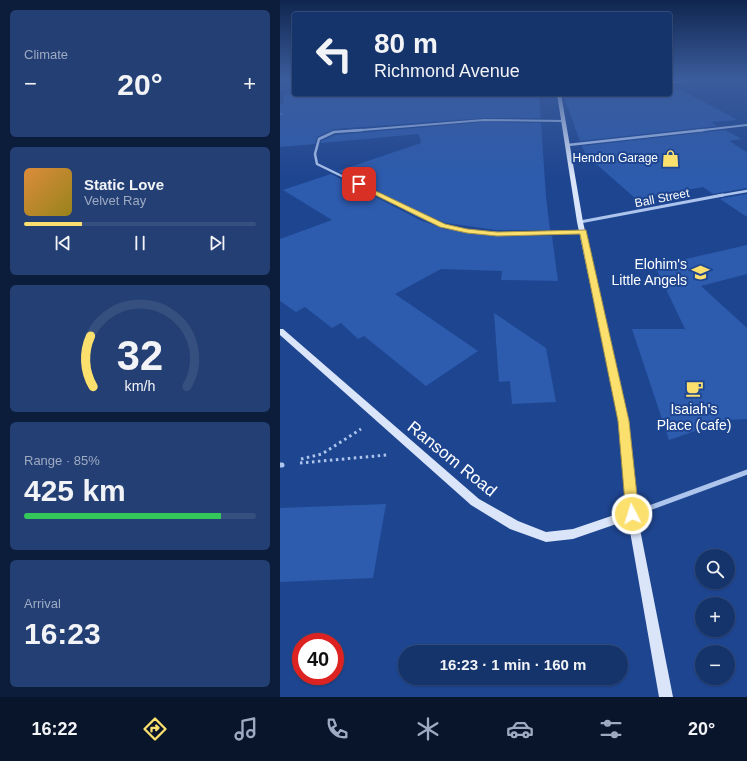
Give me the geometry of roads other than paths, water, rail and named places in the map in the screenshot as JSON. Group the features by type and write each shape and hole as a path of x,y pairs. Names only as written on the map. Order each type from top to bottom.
{"street":[{"path":"562,112 580,222 624,421 632,514 666,697"},
{"path":"564,120 484,120 334,132 319,139 315,154 317,164 443,226 467,231 497,234 583,232"},
{"path":"568,146 747,125"},
{"name":"Ball Street","path":"580,222 747,191"},
{"name":"Ransom Road","path":"280,331 378,419 475,502 514,525 546,537 572,534 632,514"},
{"path":"632,514 747,472"}],"place":[{"name":"Hendon Garage","path":"671,158"},
{"name":"Elohim's Little Angels","path":"700,272"},
{"name":"Isaiah's Place (cafe)","path":"694,389"}]}
